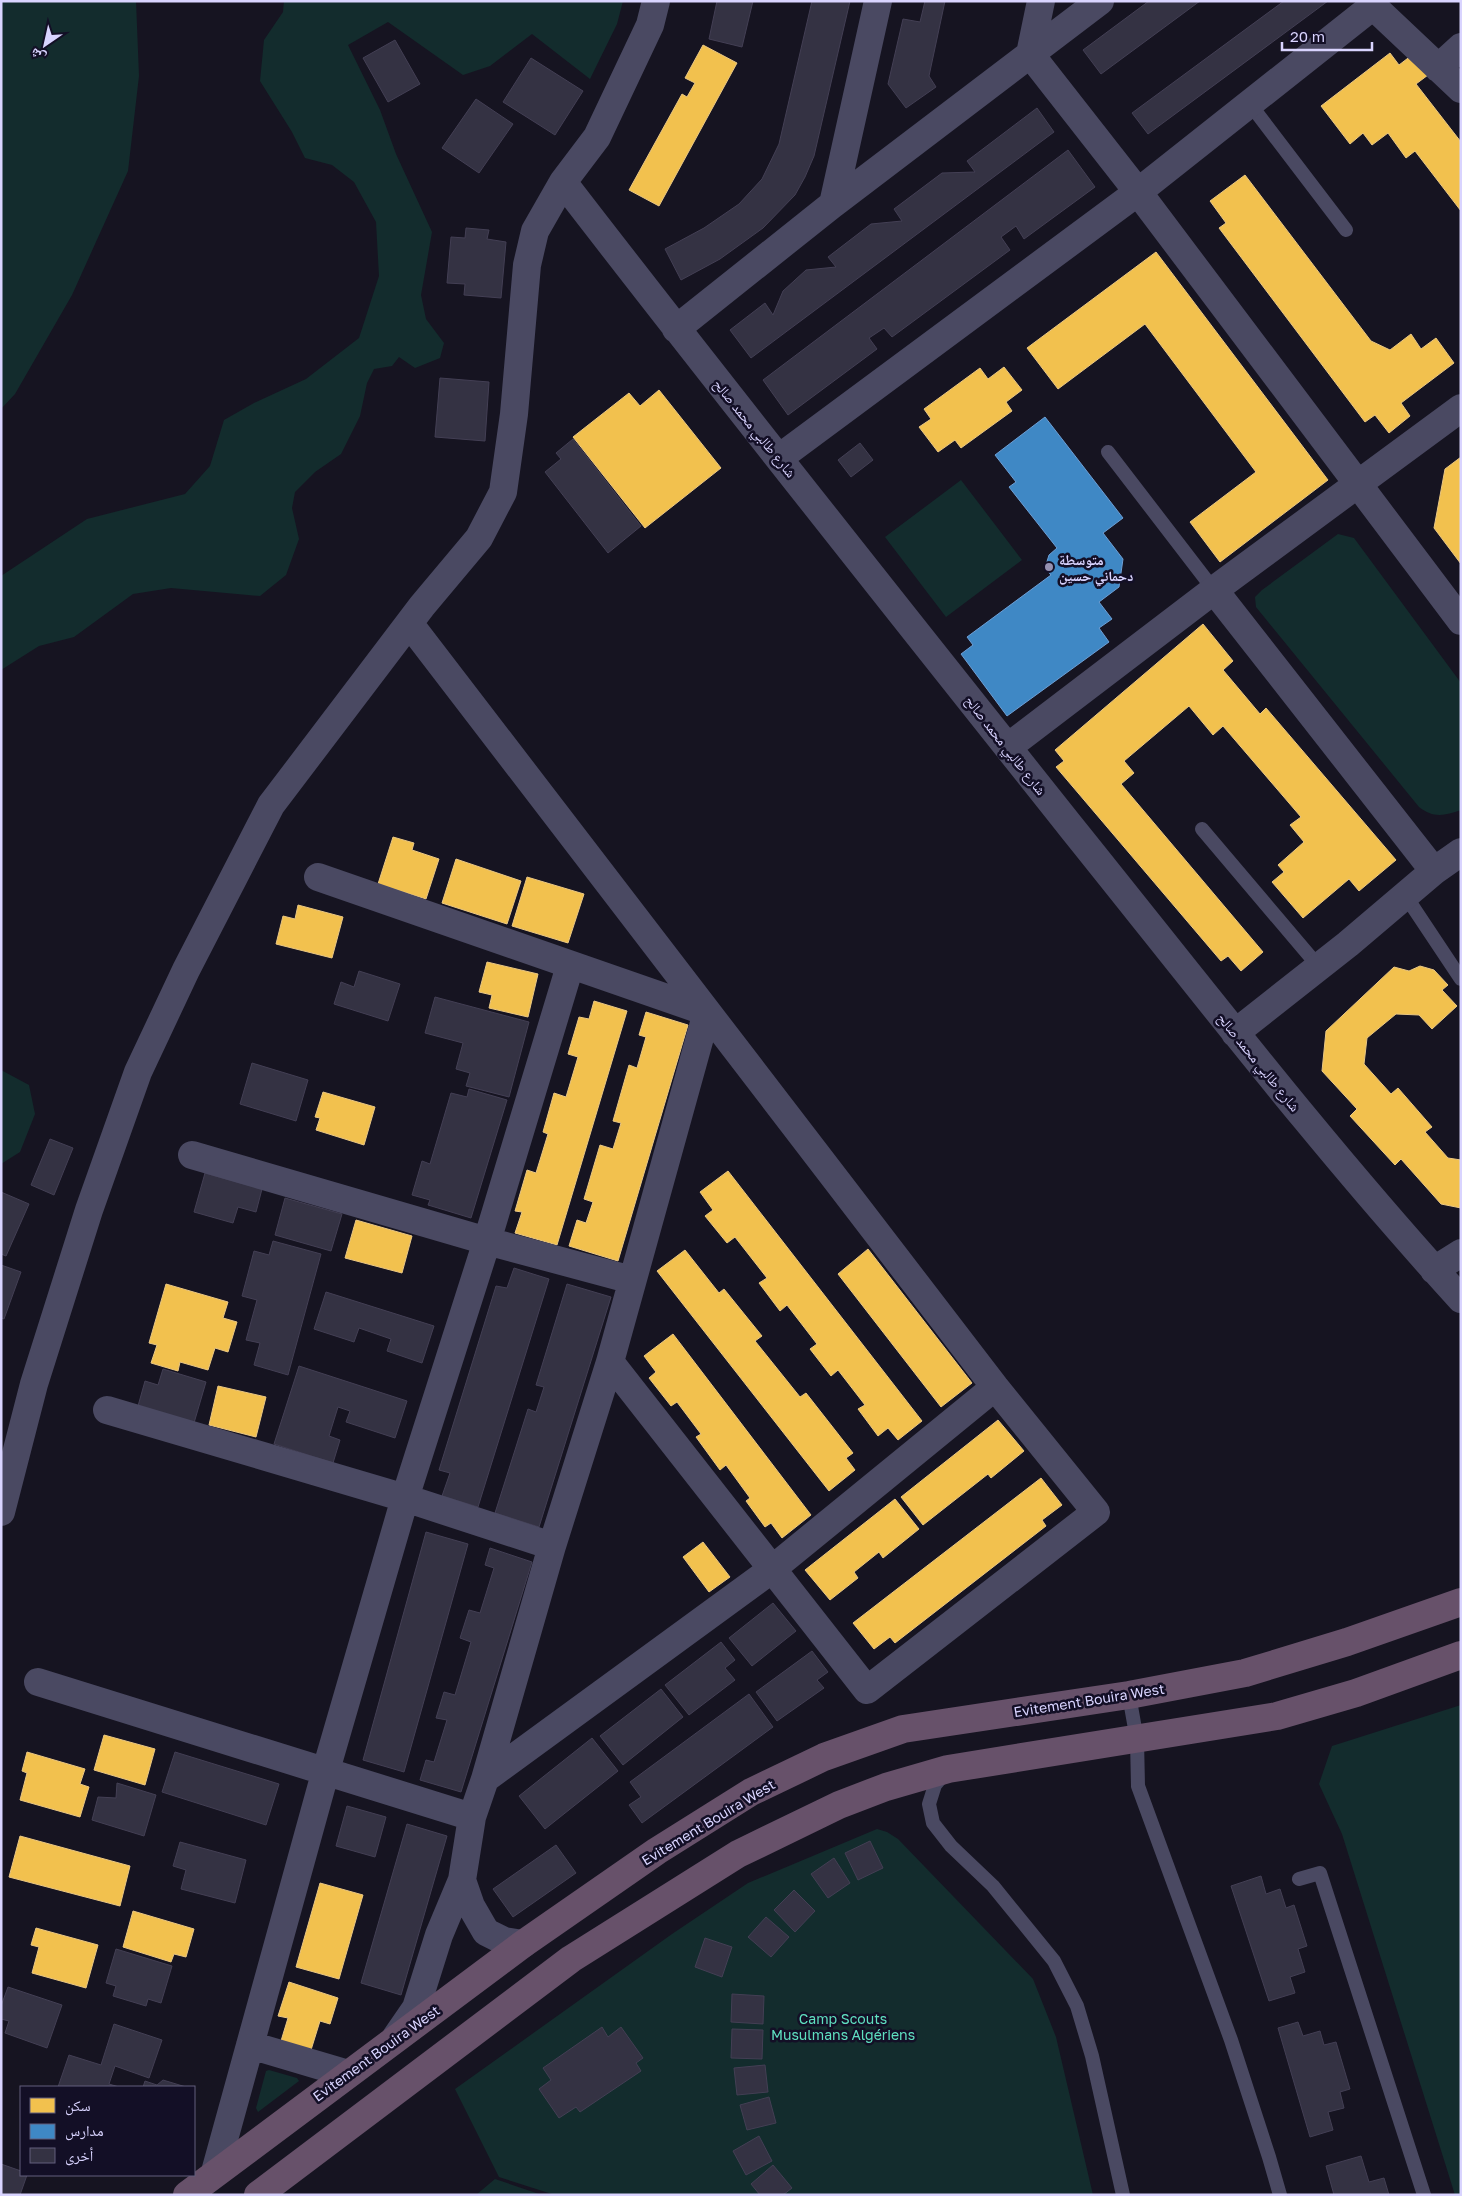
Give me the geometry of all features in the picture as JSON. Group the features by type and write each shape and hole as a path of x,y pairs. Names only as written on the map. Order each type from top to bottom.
{"highway":[{"name":"Evitement Bouira West","path":"187,2195 215,2172 523,1944 657,1851 751,1792 824,1757 904,1729 1130,1694 1245,1673 1347,1642 1461,1602"},
{"path":"258,2195 571,1959 738,1854 839,1805 886,1787 948,1769 1277,1716 1356,1693 1461,1655"}],"street":[{"path":"1,1512 34,1384 89,1210 138,1072 186,970 271,805 409,623 479,538 503,492 514,414 527,265 535,231 563,182 597,137 650,25 656,1"},
{"path":"832,204 878,1"},
{"path":"1040,1 1030,54 1138,192 1461,621"},
{"path":"676,328 832,204 1100,1"},
{"path":"779,458 1138,192 1373,6 1461,89"},
{"path":"1438,68 1461,47"},
{"name":"شارع طالبي محمد صالح","path":"563,182 676,328 1236,1033 1384,1214 1461,1299"},
{"path":"1008,747 1214,590 1461,408"},
{"path":"1214,590 1434,871"},
{"path":"409,623 995,1387 1096,1512 867,1690 610,1362"},
{"path":"1236,1033 1434,871 1461,852"},
{"path":"318,877 707,1012"},
{"path":"215,2172 326,1770 405,1498 487,1241 570,966"},
{"path":"393,2041 416,2008 439,1935 462,1880 472,1817 485,1779 552,1546 610,1362 707,1012"},
{"path":"192,1155 487,1241 632,1280"},
{"path":"1434,1270 1461,1253"},
{"path":"485,1779 772,1570 995,1387"},
{"path":"107,1410 405,1498 552,1546"},
{"path":"38,1682 326,1770 472,1817"},
{"path":"462,1880 471,1906 486,1932 504,1941 523,1944"},
{"path":"250,2045 348,2074"}],"lane":[{"path":"1250,104 1346,230"},
{"path":"1108,452 1214,590"},
{"path":"1202,829 1319,966"},
{"path":"1406,895 1461,978"},
{"path":"1130,1694 1137,1740 1138,1786 1231,2040 1270,2157 1280,2195"},
{"path":"948,1769 935,1785 929,1804 933,1823 951,1846 993,1886 1048,1954 1077,2006 1092,2056 1123,2195"},
{"path":"1298,1879 1320,1873 1424,2195"}],"green space":[{"path":"1,1 136,1 139,76 128,171 72,295 15,394 1,409"},
{"path":"284,1 623,1 617,24 590,79 532,34 490,66 463,75 388,22 348,45 380,110 396,154 432,232 421,295 426,319 444,343 440,358 415,368 399,357 392,366 374,369 367,383 360,416 341,454 315,472 295,492 292,508 299,539 286,575 260,596 171,588 133,594 74,637 39,646 1,670 1,576 87,519 185,494 210,466 224,420 254,403 306,379 359,338 379,276 376,222 354,182 332,165 305,158 292,132 260,81 264,40 283,12"},
{"path":"961,480 1022,560 946,617 885,537"},
{"path":"1338,534 1354,538 1461,683 1461,810 1439,815 1424,811 1419,807 1256,607 1255,597 1262,590"},
{"path":"1,1070 29,1085 35,1114 20,1152 1,1164"},
{"path":"1461,1705 1461,2195 1455,2195 1342,1834 1319,1784 1332,1746"},
{"name":"Camp Scouts Musulmans Algériens","path":"877,1829 887,1832 898,1839 1033,1979 1056,2037 1093,2195 555,2195 499,2177 455,2089 672,1934 748,1883"},
{"path":"269,2070 297,2078 299,2081 258,2112 256,2108 266,2071"},
{"path":"495,2179 542,2195 476,2195"}],"building: سكن":[{"path":"703,45 737,63 659,206 629,190 682,94 687,97 695,83 685,78"},
{"path":"1390,53 1399,65 1412,55 1428,75 1416,84 1461,142 1461,211 1415,151 1406,158 1388,133 1372,145 1363,133 1350,144 1321,106"},
{"path":"1245,175 1371,341 1390,350 1411,334 1421,349 1436,338 1454,363 1401,403 1410,416 1389,433 1375,415 1365,422 1219,228 1226,223 1210,201"},
{"path":"1156,252 1328,480 1220,562 1190,522 1256,472 1145,324 1058,389 1027,348"},
{"path":"1004,367 1022,390 1006,402 1012,411 961,448 955,440 938,452 919,427 931,419 924,409 980,368 988,379"},
{"path":"659,390 721,468 645,528 573,437 629,393 640,406"},
{"path":"1461,457 1461,564 1434,528 1445,469"},
{"path":"1203,624 1233,661 1223,670 1260,714 1266,708 1396,860 1359,891 1349,879 1303,918 1272,882 1284,872 1278,865 1304,842 1290,825 1301,817 1223,726 1213,735 1189,706 1124,761 1134,773 1121,784 1263,952 1241,971 1228,956 1221,961 1056,767 1064,761 1055,750"},
{"path":"393,837 414,843 412,850 439,859 426,899 378,884"},
{"path":"456,859 521,881 507,924 442,903"},
{"path":"527,877 584,894 568,943 512,926"},
{"path":"298,905 343,917 332,958 276,944 283,916 295,919"},
{"path":"487,962 538,974 528,1017 489,1008 492,995 479,992"},
{"path":"1420,966 1434,970 1448,985 1442,990 1457,1006 1432,1029 1419,1015 1396,1014 1367,1038 1364,1064 1391,1094 1398,1088 1432,1127 1425,1132 1448,1158 1461,1160 1461,1208 1441,1204 1401,1159 1395,1165 1350,1116 1357,1109 1322,1071 1326,1031 1394,967 1409,971"},
{"path":"594,1001 627,1011 557,1245 515,1233 522,1212 515,1211 527,1170 536,1173 548,1134 543,1132 554,1093 566,1097 578,1057 568,1054 579,1017 589,1019"},
{"path":"646,1012 688,1025 618,1261 569,1246 577,1220 586,1223 593,1202 584,1199 600,1145 613,1149 621,1123 613,1121 629,1065 637,1068 646,1037 639,1035"},
{"path":"323,1092 375,1107 364,1145 316,1130 320,1118 315,1117"},
{"path":"728,1171 922,1421 898,1440 888,1428 878,1436 858,1409 865,1405 838,1370 831,1376 810,1349 817,1344 787,1305 780,1311 759,1283 767,1278 735,1237 727,1243 705,1216 713,1210 700,1192"},
{"path":"356,1220 412,1236 402,1273 345,1258"},
{"path":"868,1249 972,1383 941,1407 838,1274"},
{"path":"685,1250 719,1293 724,1289 762,1336 755,1341 800,1397 806,1393 853,1453 846,1458 855,1470 829,1491 657,1271"},
{"path":"166,1284 228,1302 223,1318 237,1322 228,1352 215,1348 208,1370 180,1362 178,1371 151,1363 157,1345 149,1343"},
{"path":"673,1334 811,1515 782,1538 771,1523 765,1527 746,1501 750,1498 726,1465 720,1470 696,1437 701,1434 677,1402 671,1406 649,1378 656,1372 644,1356"},
{"path":"218,1386 266,1397 256,1437 209,1425"},
{"path":"998,1420 1024,1451 991,1478 988,1474 923,1525 901,1497"},
{"path":"1041,1478 1062,1505 1042,1520 1046,1526 895,1643 890,1637 874,1649 853,1623"},
{"path":"895,1499 919,1529 883,1558 879,1552 854,1572 858,1578 830,1600 805,1570"},
{"path":"703,1542 730,1577 709,1592 683,1557"},
{"path":"104,1735 155,1749 145,1785 94,1770"},
{"path":"27,1752 85,1769 80,1784 89,1787 80,1817 20,1800 27,1773 22,1771"},
{"path":"20,1836 130,1866 120,1906 9,1877"},
{"path":"320,1883 363,1895 339,1979 296,1967"},
{"path":"133,1911 194,1929 186,1957 174,1954 171,1962 123,1947"},
{"path":"36,1928 98,1945 86,1988 32,1973 39,1947 31,1945"},
{"path":"289,1982 338,1998 330,2024 320,2021 311,2050 281,2041 288,2018 278,2016"}],"building: مدارس":[{"path":"1045,417 1123,518 1103,533 1123,559 1119,587 1099,602 1112,619 1099,628 1109,642 1007,716 961,654 973,645 967,637 1051,575 1045,568 1049,555 1057,548 1009,487 1016,482 995,455"}],"building: أخرى":[{"path":"717,1 753,1 742,47 709,39"},
{"path":"812,1 850,1 814,156 805,177 795,195 763,228 720,259 681,280 665,249 704,228 739,204 762,179 779,144"},
{"path":"925,1 945,1 929,76 936,87 906,108 888,84 903,19 920,22"},
{"path":"1149,1 1200,1 1101,74 1083,50"},
{"path":"1284,1 1328,1 1148,134 1132,113"},
{"path":"395,40 420,84 388,102 363,58"},
{"path":"531,58 583,91 555,135 503,102"},
{"path":"476,99 513,124 479,173 442,148"},
{"path":"1037,108 1054,132 751,358 730,330 765,303 773,315 783,291 806,270 836,267 828,257 871,224 902,221 894,209 942,173 975,172 967,161"},
{"path":"1068,150 1095,187 1024,239 1016,226 1001,237 1010,250 892,337 884,328 869,338 877,349 788,415 763,380"},
{"path":"466,228 489,230 487,239 506,242 501,298 464,295 465,284 447,283 451,237 465,238"},
{"path":"440,378 489,382 485,441 435,437"},
{"path":"573,439 641,526 608,553 545,472 561,459 556,453"},
{"path":"860,443 873,460 851,477 838,460"},
{"path":"359,971 400,984 388,1021 334,1004 341,982 354,987"},
{"path":"435,997 529,1022 509,1097 466,1086 470,1073 456,1069 463,1043 425,1033"},
{"path":"252,1063 308,1080 296,1121 240,1104"},
{"path":"469,1089 507,1100 471,1218 428,1205 430,1200 412,1195 422,1161 430,1164 451,1093 467,1097"},
{"path":"50,1139 73,1148 54,1195 31,1185"},
{"path":"205,1173 262,1189 256,1212 238,1207 233,1223 194,1212"},
{"path":"1,1192 29,1204 6,1256 1,1254"},
{"path":"285,1198 342,1214 331,1251 275,1235"},
{"path":"273,1241 321,1254 288,1375 254,1365 260,1343 246,1340 257,1300 242,1296 254,1251 269,1255"},
{"path":"1,1265 21,1272 4,1319 1,1318"},
{"path":"514,1268 549,1279 478,1507 442,1496 450,1473 439,1470 496,1286 507,1288"},
{"path":"567,1284 611,1297 539,1527 495,1513 528,1409 536,1412 544,1387 536,1385"},
{"path":"326,1292 434,1326 422,1363 387,1351 391,1339 359,1328 354,1342 314,1329"},
{"path":"299,1366 407,1401 395,1438 346,1422 350,1411 338,1407 329,1436 340,1440 333,1463 274,1444"},
{"path":"163,1369 206,1382 194,1423 138,1406 145,1381 158,1385"},
{"path":"426,1532 468,1544 404,1772 363,1760"},
{"path":"490,1548 532,1562 461,1792 420,1780 426,1760 434,1762 447,1720 436,1718 444,1692 455,1695 471,1642 460,1638 469,1610 480,1613 494,1568 485,1565"},
{"path":"773,1603 796,1631 752,1666 729,1638"},
{"path":"721,1642 735,1660 725,1668 735,1680 689,1715 665,1685"},
{"path":"812,1651 828,1672 817,1680 824,1688 777,1721 756,1692"},
{"path":"661,1689 683,1717 623,1765 600,1736"},
{"path":"749,1694 773,1727 642,1823 629,1805 641,1797 630,1782"},
{"path":"592,1738 618,1771 545,1829 519,1796"},
{"path":"175,1752 279,1784 266,1825 162,1792"},
{"path":"117,1783 156,1795 144,1836 92,1820 98,1797 116,1798"},
{"path":"347,1806 386,1817 375,1857 336,1846"},
{"path":"407,1824 447,1836 401,1995 361,1983"},
{"path":"870,1841 883,1868 858,1880 845,1853"},
{"path":"180,1842 246,1860 235,1903 181,1889 186,1870 173,1866"},
{"path":"556,1845 576,1873 513,1917 493,1889"},
{"path":"834,1858 850,1883 828,1898 811,1874"},
{"path":"1261,1876 1266,1894 1280,1889 1286,1908 1294,1905 1307,1946 1298,1949 1305,1972 1290,1977 1295,1993 1269,2001 1231,1886"},
{"path":"794,1890 815,1911 795,1932 774,1910"},
{"path":"766,1917 789,1937 771,1957 748,1937"},
{"path":"705,1938 732,1947 722,1977 695,1967"},
{"path":"116,1949 172,1966 161,2003 148,1999 146,2006 113,1996 116,1986 106,1983"},
{"path":"8,1987 62,2005 47,2048 5,2033 9,2021 1,2019 1,2006"},
{"path":"732,1994 764,1996 763,2024 731,2022"},
{"path":"1298,2022 1303,2036 1320,2031 1324,2045 1336,2042 1350,2089 1340,2092 1344,2108 1328,2112 1333,2130 1310,2137 1278,2028"},
{"path":"114,2024 162,2040 149,2078 115,2066 109,2084 116,2086 58,2086 69,2055 101,2065"},
{"path":"602,2027 608,2037 621,2027 643,2058 636,2063 641,2071 580,2112 576,2107 559,2118 539,2089 551,2080 543,2068"},
{"path":"732,2029 763,2030 762,2059 731,2058"},
{"path":"765,2065 768,2092 737,2095 734,2068"},
{"path":"163,2080 183,2086 143,2086 145,2081 157,2085"},
{"path":"769,2097 776,2123 747,2130 740,2105"},
{"path":"759,2136 772,2161 746,2175 733,2151"},
{"path":"1361,2156 1369,2182 1384,2178 1389,2195 1334,2195 1326,2166"},
{"path":"1,2164 20,2171 20,2176 27,2176 20,2195 1,2195"},
{"path":"773,2165 792,2188 783,2195 760,2195 751,2184"}],"place":[{"name":"متوسطة دحماني حسين","path":"1049,567"}]}
